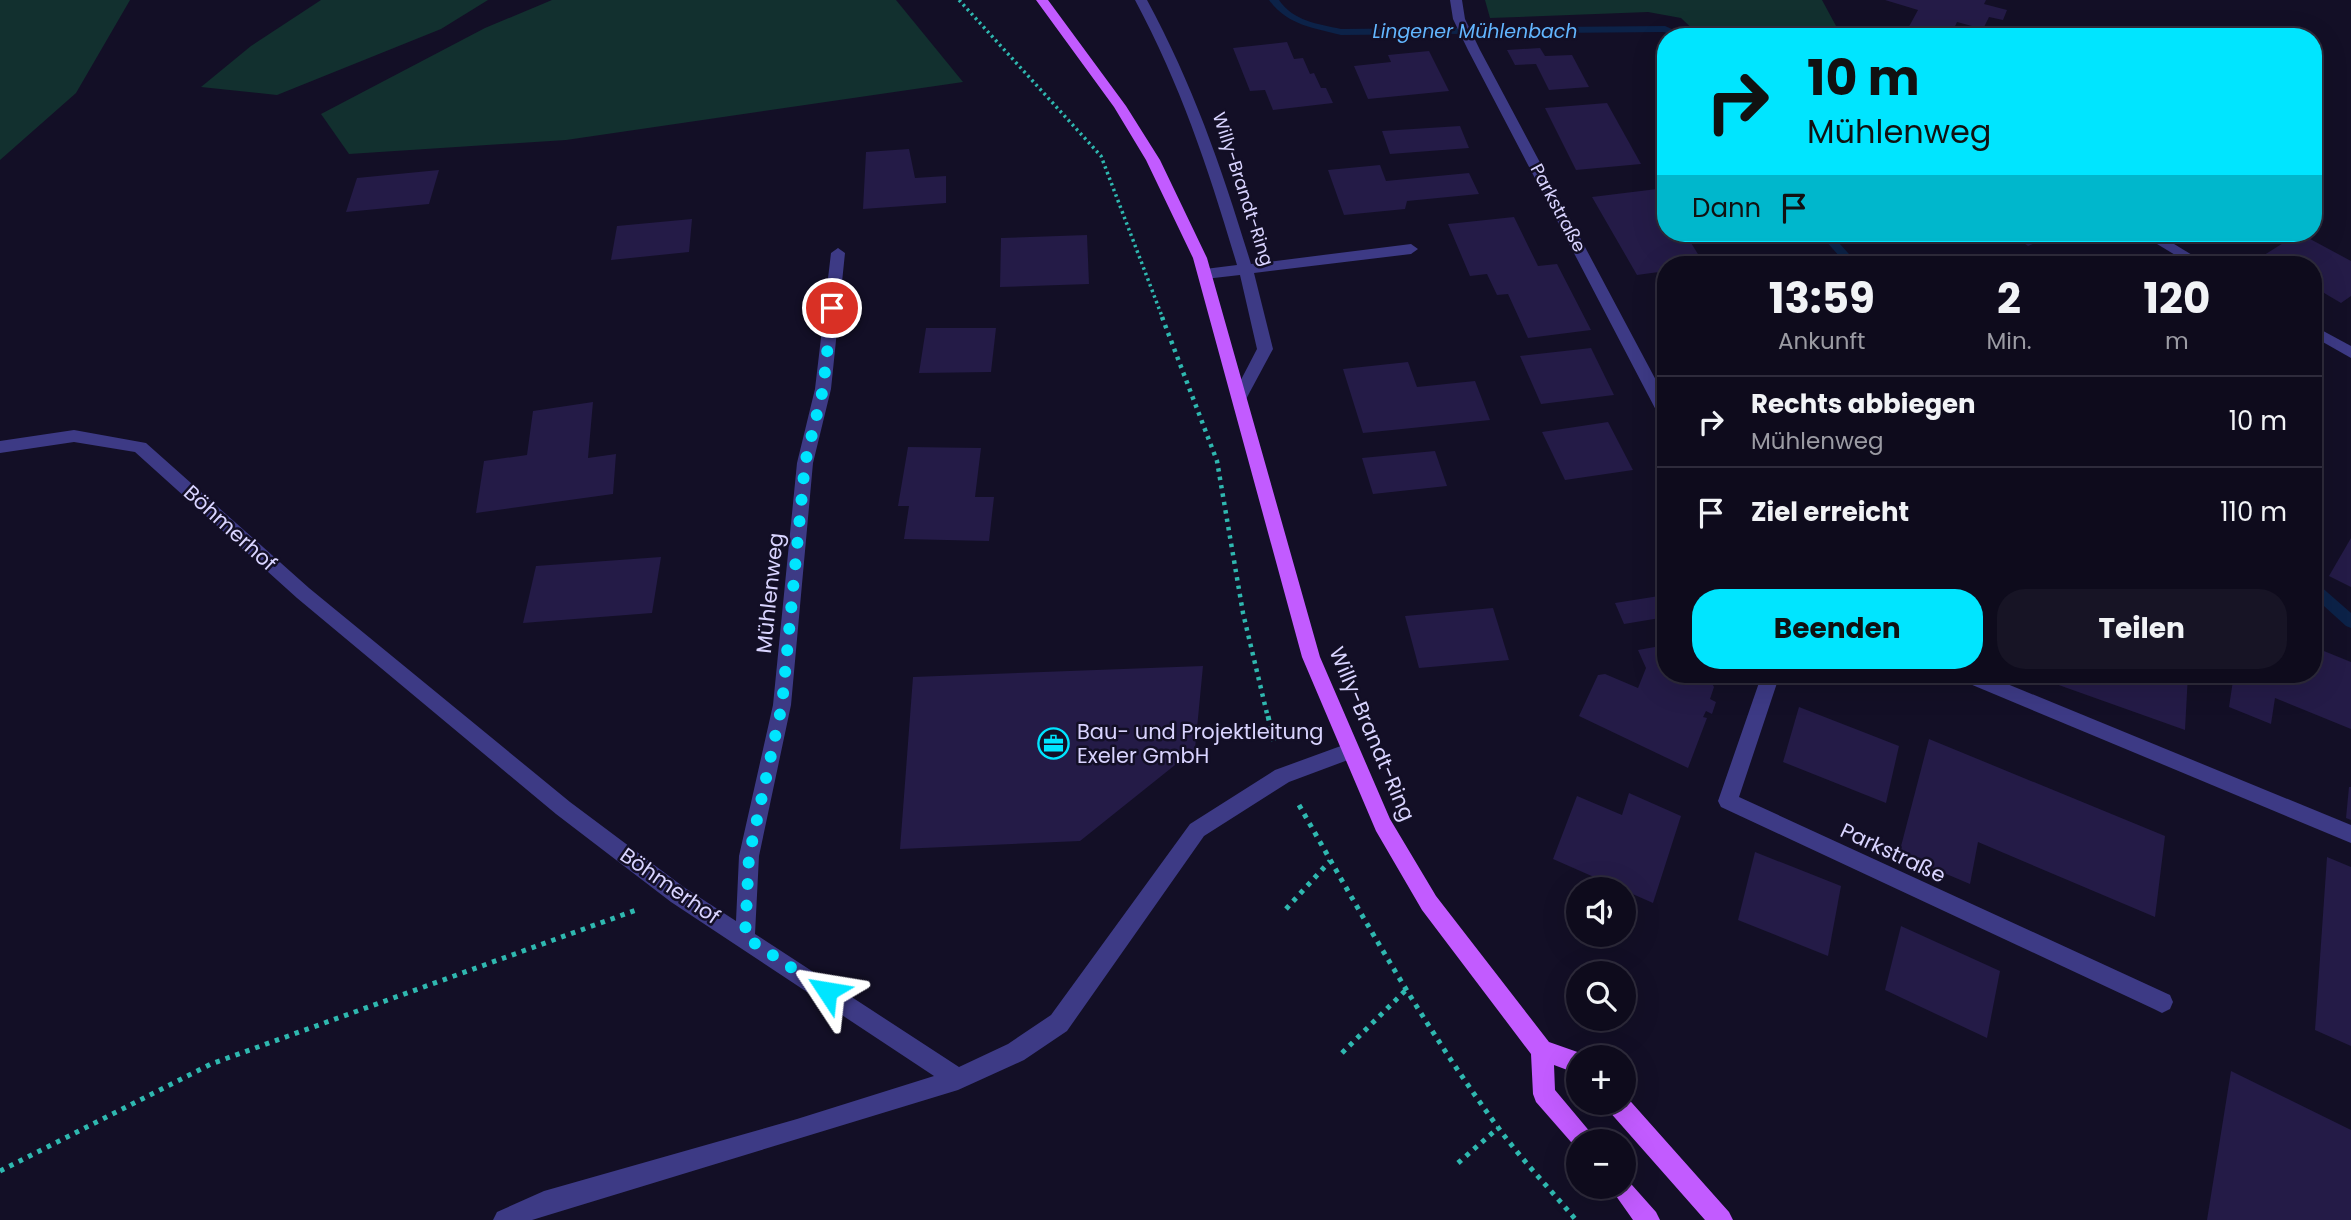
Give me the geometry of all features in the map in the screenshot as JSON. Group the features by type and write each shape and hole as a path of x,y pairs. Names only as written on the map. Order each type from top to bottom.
{"main road":[{"name":"Willy-Brandt-Ring","path":"1042,0 1093,67 1153,160 1200,258 1311,657 1349,751 1383,825 1429,903 1542,1050"},
{"path":"1566,1059 1542,1050 1544,1094 1573,1129"},
{"path":"1628,1115 1721,1220"},
{"path":"1631,1199 1648,1220"}],"street":[{"name":"Willy-Brandt-Ring","path":"1141,0 1168,50 1207,144 1246,270 1265,349 1240,397"},
{"name":"Parkstraße","path":"1456,0 1459,19 1474,50 1657,397"},
{"path":"2162,242 2186,256"},
{"path":"1205,274 1411,249"},
{"name":"Mühlenweg","path":"745,937 749,856 782,705 805,463 823,389 838,253"},
{"path":"2322,336 2351,353"},
{"name":"Böhmerhof","path":"0,447 74,436 140,447 303,593 562,808 678,895 958,1079"},
{"name":"Parkstraße","path":"1769,683 1728,801 2162,1002"},
{"path":"1986,683 2351,834"},
{"path":"505,1220 544,1203 797,1130 958,1079 1016,1052 1059,1023 1197,830 1282,776 1349,751"}],"path":[{"path":"959,0 1101,156 1217,461 1243,613 1282,776 1408,988 1498,1128 1576,1220"},
{"path":"1286,909 1331,861"},
{"path":"0,1171 211,1064 678,895"},
{"path":"1342,1054 1408,988"},
{"path":"1458,1163 1498,1128"}],"green space":[{"path":"0,0 130,0 76,93 0,160"},
{"path":"321,0 488,0 441,29 277,95 201,87 251,46"},
{"path":"552,0 896,0 963,82 566,140 349,154 321,114 485,28"},
{"path":"1485,0 1822,0 1837,28 1692,28 1681,18 1648,12 1490,18"}],"building":[{"path":"1885,0 1986,0 1984,4 2007,10 2003,20 1989,17 1984,28 1957,22 1954,28 1908,28 1918,10"},
{"path":"1287,42 1294,59 1303,58 1310,74 1314,73 1321,88 1326,88 1333,103 1273,110 1265,90 1250,91 1233,48"},
{"path":"1540,48 1545,56 1572,55 1589,87 1549,90 1536,64 1515,65 1507,50"},
{"path":"1429,51 1449,91 1368,99 1354,66 1391,62 1388,55"},
{"path":"1607,103 1641,164 1576,170 1545,108"},
{"path":"1460,126 1469,148 1390,154 1382,131"},
{"path":"909,149 915,178 946,176 946,203 863,209 866,152"},
{"path":"1380,165 1386,181 1469,173 1479,194 1407,201 1405,209 1344,215 1328,170"},
{"path":"439,170 429,204 346,212 357,178"},
{"path":"1657,189 1657,242 1691,242 1699,256 1657,256 1657,272 1637,275 1592,197"},
{"path":"1514,217 1538,266 1557,264 1591,330 1528,338 1508,294 1497,295 1487,274 1470,276 1448,224"},
{"path":"692,219 689,252 611,260 617,226"},
{"path":"1087,235 1089,284 1000,287 1001,238"},
{"path":"2285,242 2316,242 2351,261 2351,296 2341,303 2322,292 2322,256 2263,256"},
{"path":"926,328 996,328 991,372 919,373"},
{"path":"1591,348 1614,395 1541,404 1520,356"},
{"path":"1408,362 1417,387 1475,381 1490,420 1363,433 1343,369"},
{"path":"593,402 588,458 616,454 613,494 476,513 484,461 527,455 533,411"},
{"path":"1608,422 1633,470 1565,480 1542,432"},
{"path":"908,447 981,448 975,497 994,497 989,541 904,539 909,506 898,506"},
{"path":"1435,451 1447,486 1373,494 1362,458"},
{"path":"2351,538 2351,587 2329,576"},
{"path":"661,557 652,613 523,623 536,566"},
{"path":"1657,596 1657,618 1624,624 1615,603"},
{"path":"1493,608 1509,660 1419,668 1405,616"},
{"path":"1657,647 1657,683 1712,683 1714,687 1710,699 1716,702 1712,714 1706,711 1703,717 1707,718 1688,768 1579,716 1598,675 1605,674 1638,688 1646,668 1638,650"},
{"path":"2322,650 2351,662 2351,729 2275,698 2271,724 2229,707 2233,683 2322,683"},
{"path":"1203,666 1195,749 1080,841 900,849 913,677"},
{"path":"2053,683 2188,683 2185,730"},
{"path":"1799,707 1899,746 1886,803 1783,762"},
{"path":"1929,739 2165,836 2155,917 1978,842 1970,884 1899,854"},
{"path":"2351,787 2351,820 2346,818"},
{"path":"1629,793 1681,816 1653,903 1636,896 1636,877 1594,877 1553,859 1577,796 1622,815"},
{"path":"1755,852 1841,886 1828,956 1738,920"},
{"path":"2327,857 2351,867 2351,1046 2315,1030"},
{"path":"1901,926 2000,971 1987,1038 1885,990"},
{"path":"2231,1071 2351,1130 2351,1220 2207,1220"}],"waterway":[{"name":"Lingener Mühlenbach","path":"1274,0 1295,19 1341,32 1657,29"},
{"name":"Lingener Mühlenbach","path":"1832,242 1845,256"},
{"name":"Lingener Mühlenbach","path":"2322,596 2351,622"}],"place":[{"name":"Bau- und Projektleitung Exeler GmbH","path":"1054,744"}],"route":[{"path":"827,991 745,937 749,856 782,705 805,463 823,389 832,308"}]}
